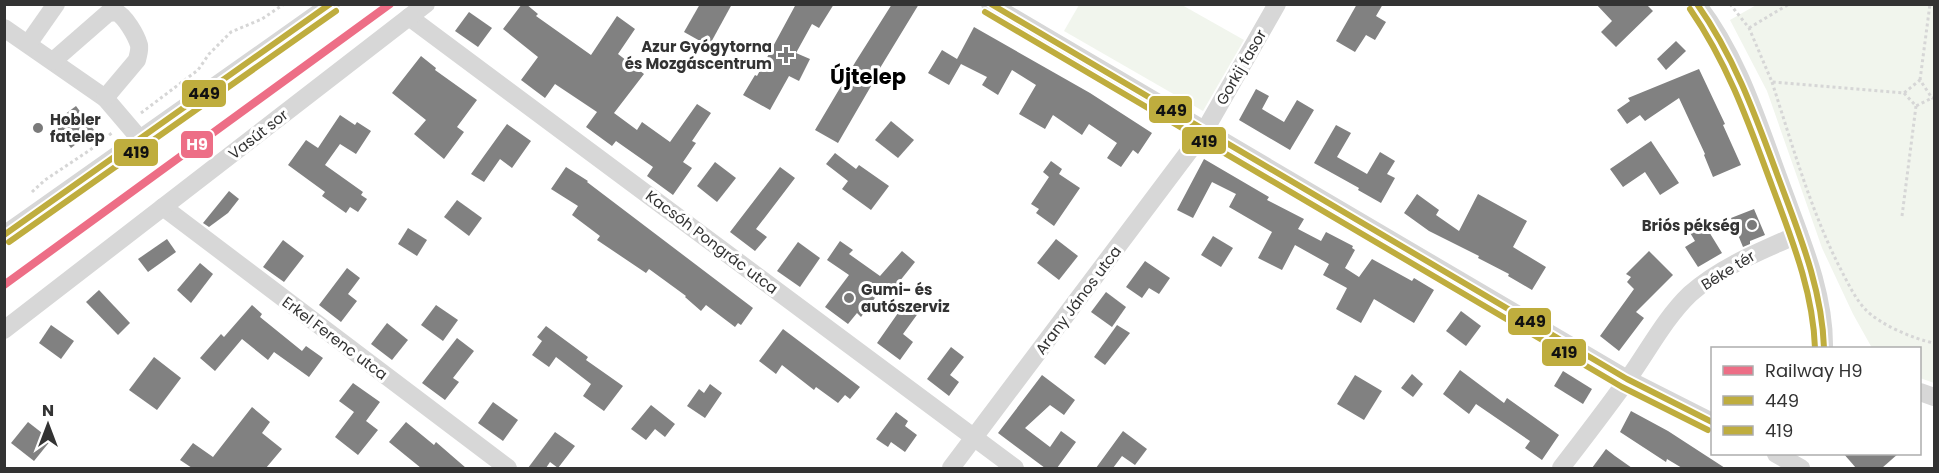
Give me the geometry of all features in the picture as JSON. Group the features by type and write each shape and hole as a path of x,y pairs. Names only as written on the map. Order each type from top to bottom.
{"street":[{"path":"28,44 56,4"},
{"path":"4,235 331,4"},
{"name":"Vasút sor","path":"4,330 426,4"},
{"path":"990,4 1627,379 1711,421"},
{"name":"Gorkij fasor","path":"1205,130 1277,4"},
{"path":"1697,4 1714,27 1735,64 1798,234 1818,290 1824,327 1824,347"},
{"path":"53,61 108,13 116,12 121,15 139,44 139,52 137,60 105,98"},
{"name":"Kacsóh Pongrác utca","path":"409,17 1015,468"},
{"path":"4,28 105,98 140,139"},
{"name":"Arany János utca","path":"951,468 1205,130"},
{"name":"Erkel Ferenc utca","path":"163,207 508,468"},
{"name":"Béke tér","path":"1561,468 1669,319 1690,295 1723,271 1757,251 1798,234"},
{"path":"1779,455 1802,468"}],"path":[{"path":"29,195 45,180 90,150 198,70 209,54 231,32 262,19 284,4"},
{"path":"1730,4 1749,28 1772,82 1825,238 1856,298 1867,312 1889,325 1909,335 1935,343"},
{"path":"1749,28 1789,4"},
{"path":"1916,105 1933,98 1920,80 1930,4"},
{"path":"1904,93 1920,80"},
{"path":"1772,82 1904,93 1916,105"},
{"path":"1902,216 1916,105"}],"shaded area":[{"path":"1758,4 1934,5 1934,383 1921,378 1921,347 1871,347 1822,248 1767,91 1730,20"},
{"path":"1079,5 1182,5 1244,40 1203,111 1064,31"}],"building":[{"path":"522,4 526,4 538,14 536,16 591,55 617,16 635,29 618,54 644,74 614,113 637,130 642,122 670,142 697,104 711,113 692,141 696,143 683,162 692,168 673,195 647,176 653,167 616,141 612,146 586,127 597,112 555,84 545,98 521,80 538,57 503,29"},
{"path":"700,4 732,4 709,46 684,32"},
{"path":"796,4 834,4 819,28 812,24 796,53 810,59 799,81 789,76 770,110 743,95 755,75 757,76"},
{"path":"892,4 919,4 838,143 815,130"},
{"path":"1357,4 1383,4 1376,16 1386,22 1375,40 1366,35 1355,52 1336,41"},
{"path":"1596,4 1646,4 1653,11 1616,47 1601,32 1612,21"},
{"path":"469,12 492,28 478,47 455,31"},
{"path":"974,27 1090,93 1152,133 1138,154 1133,150 1121,167 1107,158 1117,143 1089,124 1082,135 1053,115 1045,129 1019,114 1036,85 1012,70 998,95 982,85 987,77 961,64 949,85 928,73 942,50 957,59"},
{"path":"1676,41 1686,51 1666,70 1657,59"},
{"path":"421,56 436,68 435,70 477,100 457,127 464,132 444,159 414,134 426,120 392,93"},
{"path":"1699,69 1741,165 1713,177 1679,98 1645,121 1640,115 1627,124 1617,110 1630,101 1628,98"},
{"path":"1256,89 1269,96 1262,109 1284,122 1297,100 1314,110 1290,150 1239,120"},
{"path":"76,106 94,130 71,148 52,124"},
{"path":"340,115 355,125 357,122 371,131 356,154 340,144 325,165 363,192 361,195 367,199 358,212 350,207 346,213 322,196 325,192 288,165 306,140 318,148"},
{"path":"891,121 914,140 898,158 875,140"},
{"path":"507,124 531,141 512,168 500,159 484,182 471,174"},
{"path":"1336,125 1351,133 1337,157 1367,174 1380,152 1395,161 1387,174 1395,178 1381,203 1314,163"},
{"path":"1651,141 1679,183 1660,195 1645,172 1623,187 1610,169"},
{"path":"835,153 856,169 859,165 889,186 871,210 842,189 848,181 826,164"},
{"path":"1204,159 1269,197 1267,200 1304,219 1298,229 1321,241 1326,232 1353,246 1355,250 1345,268 1359,277 1372,259 1434,290 1414,323 1374,299 1361,323 1336,309 1347,288 1323,275 1329,264 1295,245 1282,270 1258,258 1272,232 1229,207 1236,194 1212,182 1193,218 1177,210"},
{"path":"1051,161 1062,169 1059,174 1080,188 1054,226 1036,213 1039,209 1031,204 1049,177 1043,172"},
{"path":"715,162 736,178 717,202 697,186"},
{"path":"566,167 588,181 753,308 741,325 738,323 735,327 706,305 701,311 686,296 649,269 646,273 597,240 600,236 572,215 578,206 551,189"},
{"path":"780,167 795,178 756,229 767,237 755,251 730,232"},
{"path":"229,191 239,199 228,213 209,227 203,223"},
{"path":"1417,194 1439,210 1436,215 1459,231 1478,194 1527,221 1513,247 1546,267 1532,290 1508,276 1509,274 1478,258 1479,256 1429,231 1404,213"},
{"path":"457,200 482,218 469,236 444,217"},
{"path":"1754,209 1765,235 1750,241 1750,244 1743,247 1731,218"},
{"path":"1703,222 1722,253 1698,267 1685,247 1695,241 1689,231"},
{"path":"408,228 427,240 417,256 398,244"},
{"path":"1213,236 1233,248 1221,267 1201,255"},
{"path":"167,239 176,252 148,272 138,259"},
{"path":"1056,239 1078,256 1059,280 1037,263"},
{"path":"283,240 304,256 284,282 263,267"},
{"path":"840,241 853,250 849,254 880,276 902,251 915,262 887,297 880,291 861,317 857,313 848,324 825,307 849,275 827,260"},
{"path":"798,242 820,258 800,287 777,271"},
{"path":"1649,251 1673,275 1636,312 1644,318 1619,351 1600,336 1634,289 1627,282 1631,277 1626,274"},
{"path":"1145,261 1170,278 1159,294 1149,288 1142,298 1126,287"},
{"path":"200,263 213,274 191,303 177,290"},
{"path":"347,268 360,278 348,294 357,301 341,322 319,305"},
{"path":"99,290 130,323 118,335 86,302"},
{"path":"1106,292 1126,307 1112,327 1091,312"},
{"path":"905,303 919,312 903,334 913,342 900,360 877,343"},
{"path":"252,305 262,314 260,317 302,351 306,346 323,358 309,377 274,352 268,360 242,339 215,371 200,358 221,334 224,337"},
{"path":"436,305 458,320 443,341 421,325"},
{"path":"1461,311 1481,326 1466,346 1446,331"},
{"path":"387,323 408,340 392,360 371,344"},
{"path":"51,325 74,341 61,359 39,343"},
{"path":"1117,325 1130,333 1105,365 1094,357"},
{"path":"546,326 588,357 586,360 623,386 604,411 583,396 591,384 556,357 549,367 532,355 542,341 537,337"},
{"path":"783,329 860,387 850,399 845,395 838,403 816,387 814,390 782,365 776,374 759,361"},
{"path":"457,338 474,351 453,378 459,382 445,400 422,383"},
{"path":"951,347 964,357 950,375 959,382 949,396 927,379"},
{"path":"154,357 181,378 157,410 129,390"},
{"path":"1460,370 1504,403 1507,398 1559,435 1542,460 1525,448 1530,441 1476,404 1469,414 1443,394"},
{"path":"1563,371 1592,389 1583,404 1554,386"},
{"path":"1412,374 1423,384 1413,397 1401,388"},
{"path":"1042,375 1075,400 1064,415 1050,405 1025,428 1050,447 1061,431 1076,442 1057,468 1045,468 998,433"},
{"path":"1355,375 1382,391 1364,420 1337,404"},
{"path":"353,383 380,402 366,421 378,430 358,455 335,437 354,412 339,401"},
{"path":"710,384 722,393 705,418 687,406 699,389 704,393"},
{"path":"493,402 518,420 503,441 478,423"},
{"path":"651,405 675,424 665,437 655,429 646,440 631,429"},
{"path":"252,407 270,422 262,433 282,449 266,468 192,468 180,460 193,443 213,457"},
{"path":"1631,411 1668,431 1725,468 1682,468 1667,459 1666,462 1620,432"},
{"path":"896,412 908,421 905,426 917,435 905,452 891,442 888,447 876,439"},
{"path":"28,422 51,440 34,461 11,443"},
{"path":"406,422 434,445 436,442 466,468 421,468 389,442"},
{"path":"1123,431 1147,449 1135,465 1122,456 1113,468 1096,468"},
{"path":"555,432 575,446 558,468 550,462 546,468 528,468"},
{"path":"1606,449 1615,456 1632,468 1592,468"},
{"path":"1845,455 1897,455 1882,468 1856,468"}],"rail line":[{"name":"H9","path":"4,285 390,4"}],"transit line":[{"name":"449","path":"4,235 330,4"},
{"name":"449","path":"991,4 1627,379 1711,421"},
{"name":"449","path":"1697,4 1723,46 1744,90 1795,222 1809,263 1819,305 1824,347"},
{"name":"419","path":"1690,9 1716,51 1737,95 1787,226 1806,286 1815,347"},
{"name":"419","path":"9,242 336,11"},
{"name":"419","path":"985,12 1622,387 1708,430"}],"place":[{"name":"Azur Gyógytorna és Mozgáscentrum","path":"786,55"},
{"name":"Hobler fatelep","path":"38,128"},
{"name":"Briós pékség","path":"1752,225"},
{"name":"Gumi- és autószerviz","path":"849,298"}],"district":[{"name":"Újtelep","path":"868,76"}]}
